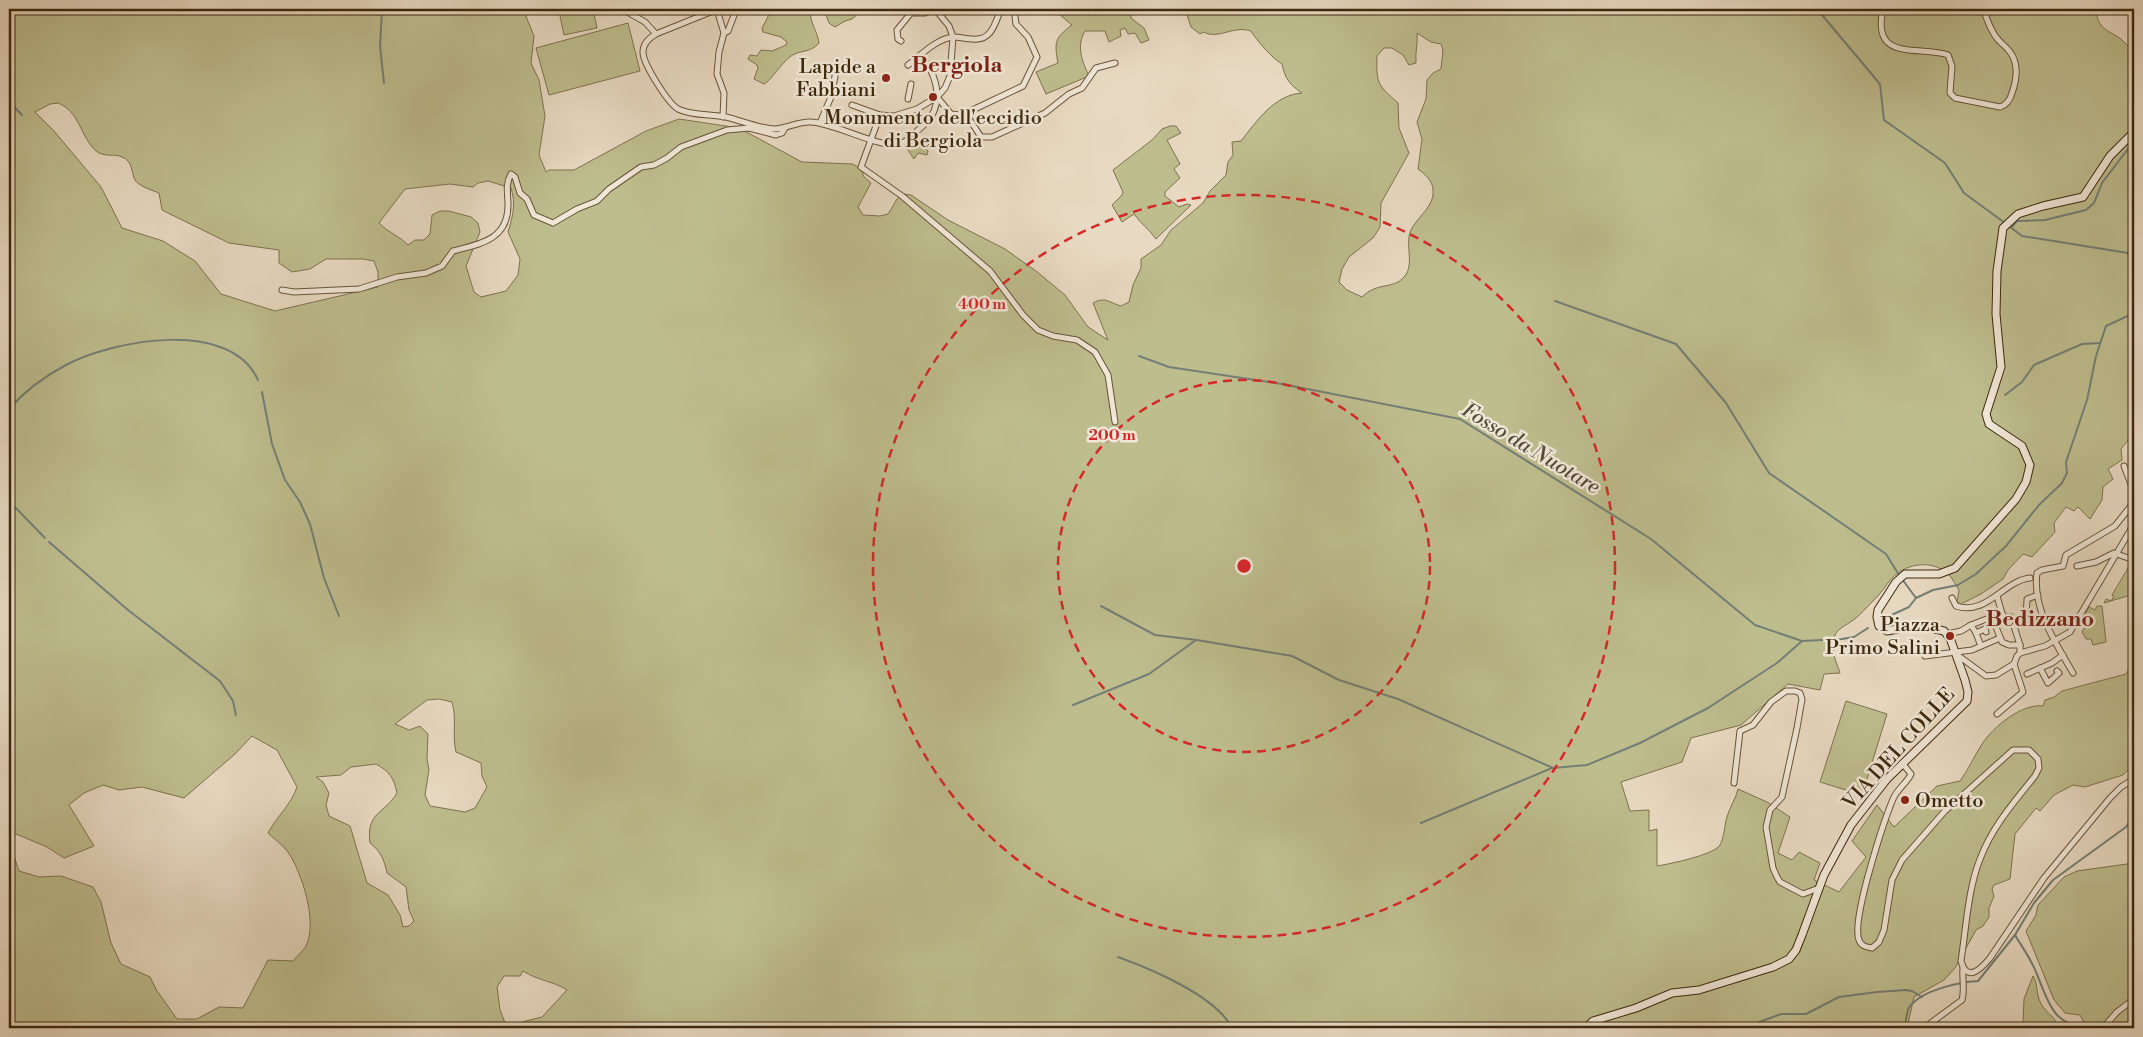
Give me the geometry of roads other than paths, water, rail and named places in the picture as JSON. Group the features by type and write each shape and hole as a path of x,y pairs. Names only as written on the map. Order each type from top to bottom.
{"street":[{"path":"622,9 645,22 656,34"},
{"path":"723,117 724,93 717,74 719,52 724,33 717,9 651,37 644,45 644,56 668,100 680,110 723,117 762,128 785,128 802,122 820,123 893,144 908,140 931,117 937,98 950,76 953,37 949,26 935,9 925,13 911,13 897,30 898,39 901,41"},
{"path":"908,65 927,48 953,37 977,40 985,38 991,32 1001,9"},
{"path":"921,55 932,71 937,98 951,114 959,116 966,114 1021,88 1025,84 1037,57 1028,37 1016,24 1014,9"},
{"path":"1883,9 1881,20 1883,33 1894,46 1902,50 1938,52 1948,55 1952,66 1950,93 1955,98 2000,107 2004,106 2010,97 2015,83 2016,69 2011,53 1997,39 1990,28 1983,9"},
{"path":"724,33 728,31 736,10"},
{"path":"966,114 981,137 992,137 1045,113 1069,94 1082,88 1096,68 1115,63"},
{"path":"820,123 831,97 834,70 837,66"},
{"path":"908,99 911,84"},
{"path":"852,105 880,115 894,116 914,111 937,98"},
{"path":"880,115 861,167 902,196 990,271 1023,315 1038,330 1053,336 1076,340 1095,352 1108,375 1115,422"},
{"path":"282,290 294,292 359,289 397,277 426,273 442,266 453,251 478,246 487,242 500,231 507,214 507,181 511,174 515,177 520,193 527,199 534,215 553,223 577,209 596,201 609,189 642,167 654,165 667,158 681,146 727,130 749,128 776,135 782,133 785,128"},
{"path":"2006,616 1992,617 1961,631 1947,634 1944,631 1918,625 1887,630 1879,626 1877,617 1878,610 1901,577 1906,574 1933,575 1950,571 1964,558 2016,499 2029,473 2030,464 2022,446 1988,424 1986,414 2001,367 1996,314 1996,271 2003,228 2018,214 2083,197 2110,156 2134,132"},
{"path":"2124,466 2134,492"},
{"path":"2061,567 2066,555 2115,526 2134,502"},
{"path":"1955,652 1986,676 1996,675 2014,664 2017,656 2022,652 2045,646 2070,632 2134,524"},
{"path":"2077,566 2096,562 2112,553 2117,553 2134,560"},
{"path":"2070,568 2061,567 2038,572 2036,576 2042,614 2054,641 2072,673"},
{"path":"1952,598 1956,606 1970,608 1997,596 2021,580 2030,578"},
{"path":"2014,625 2021,621 2027,608 2027,599 2038,595"},
{"path":"1997,596 2006,616 2014,625 2022,652"},
{"path":"1992,617 2001,640 2009,645 2020,645"},
{"path":"1971,625 1982,646"},
{"path":"1976,633 1985,629 1986,632"},
{"name":"VIA DEL COLLE","path":"1586,1028 1593,1021 1636,1008 1672,994 1706,988 1773,967 1789,959 1796,950 1819,888 1833,857 1852,824 1887,779 1966,701 1968,692 1947,634"},
{"path":"1925,656 1972,650 2001,640"},
{"path":"2026,674 2063,655"},
{"path":"1997,714 2023,692 2014,664"},
{"path":"2040,668 2048,682 2056,678 2059,673 2058,671"},
{"path":"1734,783 1740,731 1753,725 1771,702 1786,691 1800,693 1802,699 1797,728 1782,796 1770,810 1766,827 1773,868 1780,882 1802,894 1819,888"},
{"path":"1902,763 1911,774 1894,796 1860,914 1859,940 1866,947 1872,948 1879,942 1884,930 1892,880 1898,867 1944,812 2013,750 2029,750 2034,753 2040,763 2035,776 1996,826 1980,858 1975,873 1961,961 1964,995 1959,1004 1924,1028"},
{"path":"1963,968 1965,971 1974,973 1990,958 2044,878 2110,798 2134,779"},
{"path":"2105,1026 2123,1007 2134,999"}],"waterway":[{"path":"382,9 380,46 384,83"},
{"path":"1817,9 1880,84 1884,120 1945,163 1964,193 2005,223"},
{"path":"9,101 22,115"},
{"path":"2011,228 2017,221 2045,220 2086,210 2094,203 2102,183 2134,141"},
{"path":"2009,226 2022,236 2134,254"},
{"path":"1555,301 1676,344 1726,403 1769,473 1886,554 1899,575"},
{"name":"Fosso da Nuotare","path":"1885,618 1909,607 1916,598 1933,590 1958,585 1976,574 2006,546 2039,505 2062,483 2067,473 2066,462 2087,400 2096,356 2106,326 2134,313"},
{"path":"9,409 35,385 66,365 112,348 140,342 198,341 223,348 244,361 258,380"},
{"path":"2005,395 2022,382 2034,365 2082,344 2100,343"},
{"name":"Fosso da Nuotare","path":"1139,356 1169,367 1282,384 1460,419 1651,539 1755,625 1802,641 1854,637 1868,628"},
{"path":"262,392 272,444 285,480 300,502 310,524 324,578 339,616"},
{"path":"9,501 45,538"},
{"path":"49,542 128,610 220,681 233,701 236,715"},
{"path":"1902,579 1916,598"},
{"path":"1101,606 1155,635 1292,656 1339,680 1398,699 1553,768 1587,765 1640,743 1708,708 1777,663 1802,641"},
{"path":"1073,705 1149,674 1196,640"},
{"path":"1421,823 1552,768"},
{"path":"1905,1028 1910,1006 1923,995 1952,985 1978,981 2015,935 2034,903 2053,880 2126,827 2134,815"},
{"path":"2015,935 2032,962 2052,1009 2065,1022 2086,1028"},
{"path":"1118,957 1164,976 1198,995 1224,1016 1232,1028"},
{"path":"1726,1028 1757,1023 1781,1014 1806,1014 1839,997 1906,990 1922,997"}],"place":[{"name":"Lapide a Fabbiani","path":"886,78"},
{"name":"Monumento dell'eccidio di Bergiola","path":"933,97"},
{"name":"Piazza Primo Salini","path":"1950,636"},
{"name":"Ometto","path":"1905,800"}],"district":[{"name":"Bergiola","path":"957,64"},
{"name":"Bedizzano","path":"2040,618"}]}
